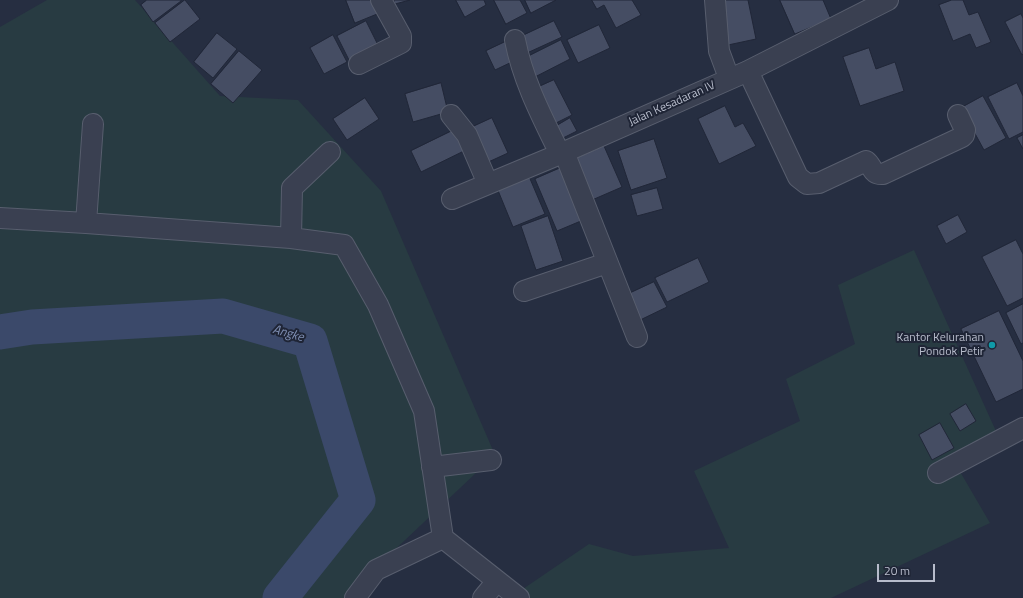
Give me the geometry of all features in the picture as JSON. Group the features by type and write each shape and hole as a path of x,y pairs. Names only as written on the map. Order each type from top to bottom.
{"street":[{"path":"359,64 401,43 401,36 381,0"},
{"path":"715,0 719,51 729,78"},
{"name":"Jalan Kesadaran IV","path":"452,199 562,153 729,78 748,71 878,2"},
{"path":"515,40 518,55 535,103 562,153 637,336"},
{"path":"748,71 798,177 807,184 818,183 866,160 870,164 872,170 878,174 882,174 964,135 965,130 958,115"},
{"path":"451,115 467,135 488,184"},
{"path":"86,223 93,124"},
{"path":"291,238 292,188 330,152"},
{"path":"0,218 291,238 344,245 378,305 424,410 443,538 519,598"},
{"path":"524,291 607,263"},
{"path":"938,473 1023,428"},
{"path":"432,467 491,460"},
{"path":"355,598 376,570 443,538"},
{"path":"483,598 497,580"}],"shaded area":[{"path":"47,0 135,0 220,96 298,100 381,191 495,455 385,559 355,598 0,598 0,27"},
{"path":"914,250 1000,440 955,463 990,523 831,598 525,598 520,591 589,544 633,556 729,548 694,471 800,421 786,379 855,344 838,285"}],"building":[{"path":"147,0 181,1 153,22 141,5"},
{"path":"185,0 200,19 170,42 155,23"},
{"path":"346,0 377,0 382,12 355,23"},
{"path":"394,0 410,0 395,4"},
{"path":"456,0 484,0 486,5 465,17"},
{"path":"494,0 520,0 527,13 506,24"},
{"path":"525,0 556,0 531,13"},
{"path":"592,0 632,0 641,15 616,28 604,5 597,9"},
{"path":"724,0 748,0 756,39 728,45"},
{"path":"780,0 823,0 831,19 795,34"},
{"path":"952,0 963,0 969,15 978,12 991,42 976,48 970,34 953,41 939,5"},
{"path":"1021,14 1023,18 1022,55 1005,22"},
{"path":"366,21 379,47 350,62 337,36"},
{"path":"554,21 562,37 527,53 520,37"},
{"path":"599,25 610,48 578,63 567,40"},
{"path":"217,33 237,49 213,78 194,62"},
{"path":"333,35 347,62 324,74 310,48"},
{"path":"561,40 570,59 531,79 521,60"},
{"path":"507,41 516,60 495,70 486,51"},
{"path":"869,48 876,69 895,62 904,91 860,106 843,57"},
{"path":"239,51 262,70 233,103 211,84"},
{"path":"554,80 572,115 552,125 534,89"},
{"path":"441,83 448,112 413,122 405,94"},
{"path":"1017,83 1023,96 1023,132 1009,139 988,97"},
{"path":"983,96 1006,138 984,150 961,108"},
{"path":"365,98 379,119 347,140 333,119"},
{"path":"725,106 735,127 743,123 756,146 719,164 698,119"},
{"path":"492,118 508,153 484,164 468,129"},
{"path":"570,118 577,131 559,140 553,128"},
{"path":"458,128 468,149 421,172 411,151"},
{"path":"1023,135 1023,149 1017,138"},
{"path":"654,139 667,178 631,190 618,151"},
{"path":"604,146 622,187 592,200 574,159"},
{"path":"565,166 588,218 557,231 535,179"},
{"path":"528,174 545,214 513,227 497,188"},
{"path":"657,188 663,209 637,216 631,195"},
{"path":"958,215 967,232 946,244 937,226"},
{"path":"548,216 563,261 536,270 521,226"},
{"path":"1016,240 1023,254 1023,298 1007,306 982,257"},
{"path":"698,258 709,282 667,302 655,278"},
{"path":"654,282 667,307 636,322 624,296"},
{"path":"1023,304 1023,343 1021,344 1006,313"},
{"name":"Kantor Kelurahan Pondok Petir","path":"999,311 1023,361 1023,389 996,402 961,329"},
{"path":"966,404 976,421 960,431 950,414"},
{"path":"940,423 954,448 932,460 919,435"}],"waterway":[{"name":"Angke","path":"0,332 32,327 223,316 310,341 358,500 280,598"}],"place":[{"name":"Kantor Kelurahan Pondok Petir","path":"992,345"}]}
